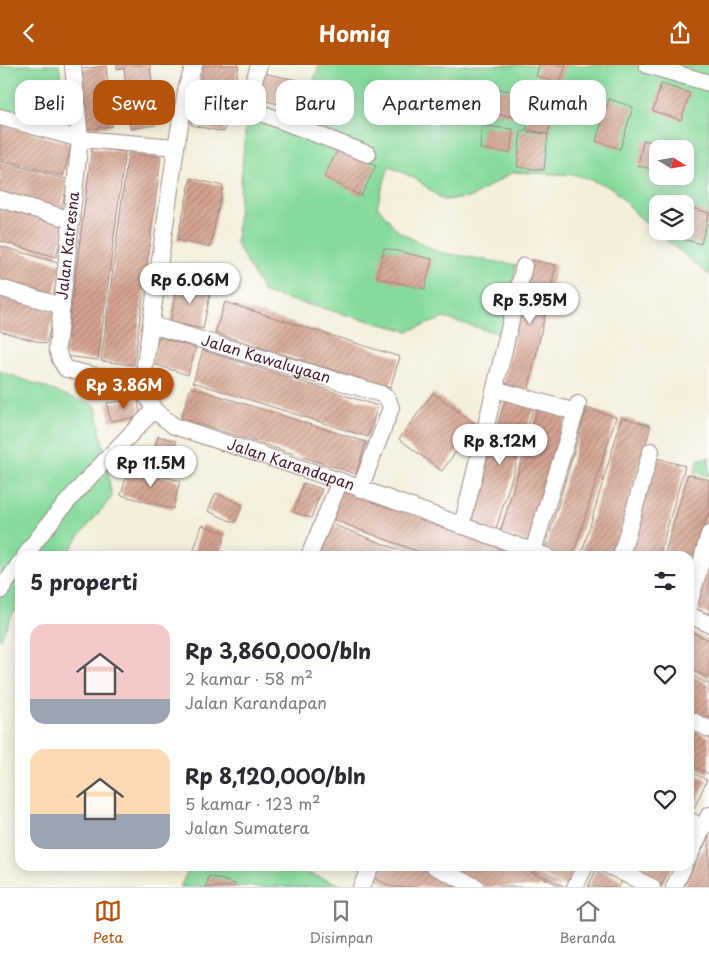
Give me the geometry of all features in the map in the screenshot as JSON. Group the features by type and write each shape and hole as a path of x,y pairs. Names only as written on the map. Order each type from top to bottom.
{"street":[{"path":"182,65 186,80"},
{"path":"187,65 187,80"},
{"path":"189,80 194,65"},
{"path":"259,65 250,93 251,101 256,111 368,154"},
{"path":"646,65 709,83"},
{"name":"Jalan Katresna","path":"73,66 80,139 57,349 66,369 142,386"},
{"path":"142,386 176,147 185,97"},
{"path":"0,117 80,139 176,147"},
{"path":"0,199 72,220"},
{"path":"462,526 524,266"},
{"path":"0,288 62,306"},
{"name":"Jalan Kawaluyaan","path":"152,325 381,394 388,399 391,408 360,489"},
{"name":"Jalan Karandapan","path":"142,386 154,410 174,426 340,481 531,551"},
{"path":"495,389 577,408 540,551"},
{"path":"28,551 42,531 77,489 154,410"},
{"path":"622,551 651,451"},
{"path":"311,551 340,481"},
{"path":"694,587 709,534"},
{"path":"0,591 15,570"},
{"path":"694,617 709,624"},
{"path":"694,722 709,729"},
{"path":"694,841 700,821"},
{"path":"361,887 369,871"},
{"path":"444,871 476,887"},
{"path":"575,887 583,871"},
{"path":"619,871 652,887"},
{"path":"674,887 682,871"}],"green space":[{"path":"0,65 59,65 61,80 15,80 15,115 0,111"},
{"path":"319,65 709,65 709,275 666,240 694,240 694,195 649,195 649,226 612,188 577,175 513,172 470,198 443,200 416,179 389,166 377,206 399,232 438,252 516,265 504,335 444,318 408,331 264,293 236,243 246,125 266,125 266,111 276,113 276,125 354,125 354,80 314,80"},
{"path":"55,125 67,125 67,128"},
{"path":"0,371 96,406 112,497 77,539 70,551 15,551 15,611 0,640"},
{"path":"709,457 709,476 695,472 698,460"},
{"path":"188,871 301,871 347,887 180,887"}],"building":[{"path":"117,65 150,65 152,80 125,80 124,68 117,69"},
{"path":"204,65 239,65 236,80 201,80"},
{"path":"539,65 566,65 561,80 550,80 536,76"},
{"path":"106,66 107,80 93,80 93,125 112,126 86,129 83,80 81,80 80,69"},
{"path":"263,73 296,80 276,80 276,103 266,101 266,80 262,80"},
{"path":"661,84 690,93 681,120 653,111"},
{"path":"500,89 510,91 510,116 500,114"},
{"path":"609,99 633,107 620,149 596,141 601,125 606,125 606,109"},
{"path":"0,124 72,144 63,176 0,159"},
{"path":"130,125 156,125 130,129"},
{"path":"191,125 226,125 224,132"},
{"path":"527,125 550,125 548,134 526,129"},
{"path":"482,126 513,129 510,153 480,149"},
{"path":"521,131 548,134 544,170 517,167"},
{"path":"643,140 649,141 649,168 638,166"},
{"path":"339,147 376,166 361,196 324,177"},
{"path":"92,148 125,152 98,360 65,356"},
{"path":"128,153 161,157 134,365 101,361"},
{"path":"0,161 69,180 60,212 0,195"},
{"path":"191,178 223,186 210,247 177,240"},
{"path":"0,206 65,225 56,257 0,241"},
{"path":"694,209 709,213 701,244 687,240 694,240"},
{"path":"0,246 62,264 53,296 0,281"},
{"path":"384,248 432,259 425,289 377,278"},
{"path":"531,260 556,265 528,391 503,386"},
{"path":"178,281 211,289 203,329 170,322"},
{"path":"0,296 55,312 46,344 0,331"},
{"path":"225,302 400,357 390,388 215,333"},
{"path":"159,337 196,348 188,375 151,363"},
{"path":"203,350 378,406 368,437 193,382"},
{"path":"191,387 366,442 356,474 181,418"},
{"path":"433,393 476,424 442,471 399,439"},
{"path":"138,399 140,417 110,421 107,403"},
{"path":"505,400 533,409 495,532 467,523"},
{"path":"587,408 616,417 575,551 544,551"},
{"path":"537,410 566,418 528,542 500,533"},
{"path":"622,417 651,426 614,551 582,551"},
{"path":"158,436 176,441 169,471 150,467"},
{"path":"656,458 685,466 660,551 629,551"},
{"path":"129,467 180,481 173,509 121,495"},
{"path":"688,474 709,480 709,509 694,560 694,551 665,551"},
{"path":"303,483 322,489 311,518 294,512"},
{"path":"342,488 509,551 417,551 330,518"},
{"path":"216,493 243,505 235,523 208,511"},
{"path":"329,523 402,551 318,551"},
{"path":"202,525 226,533 220,551 194,551"},
{"path":"709,565 709,614 695,609"},
{"path":"694,633 709,640 709,678 694,670"},
{"path":"694,676 709,684 709,721 694,714"},
{"path":"694,730 709,737 709,774 694,766"},
{"path":"694,774 707,780 694,808"},
{"path":"709,836 709,887 684,887 692,871 694,871"},
{"path":"375,871 436,871 468,887 392,887 372,877"},
{"path":"453,871 529,871 562,887 486,887"},
{"path":"534,871 574,871 566,887"},
{"path":"596,871 603,871 622,881 619,887 588,887"},
{"path":"630,871 668,871 661,886"},
{"path":"209,876 235,884 234,887 206,887"}]}
